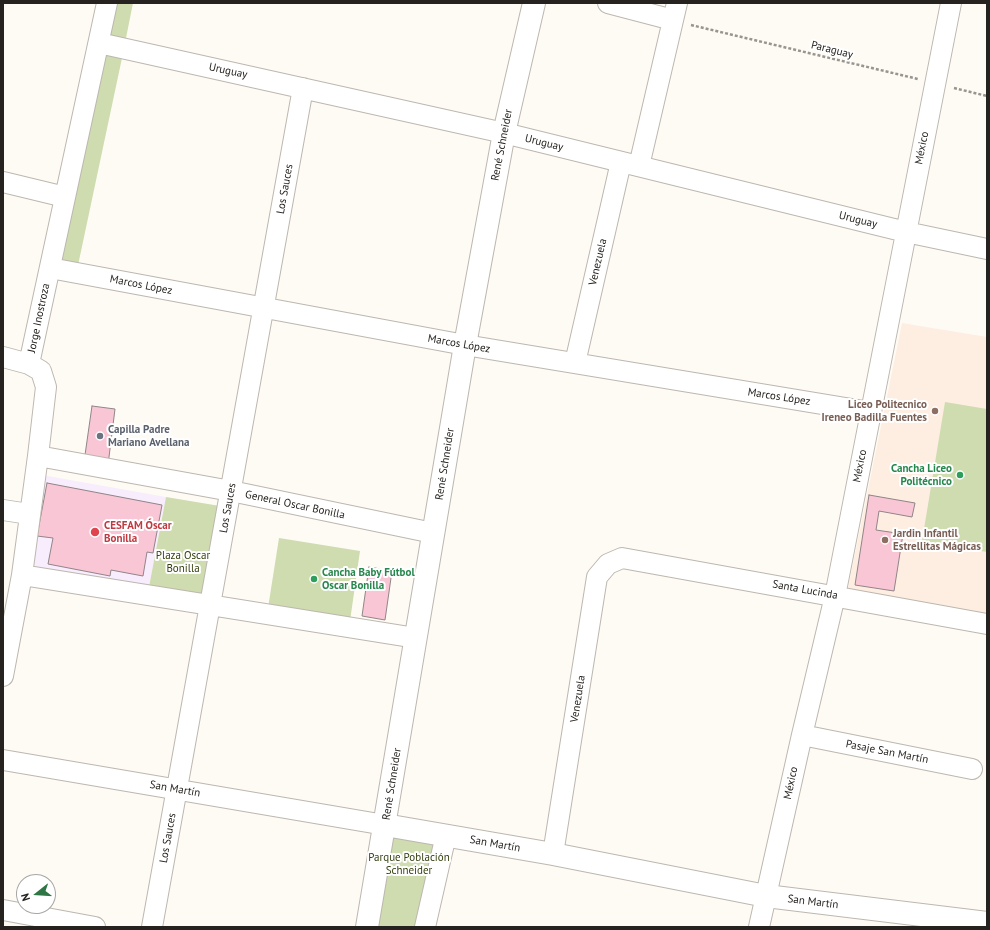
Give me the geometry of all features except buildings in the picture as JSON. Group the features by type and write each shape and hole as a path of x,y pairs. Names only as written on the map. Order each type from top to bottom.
{"street":[{"name":"Jorge Inostroza","path":"3,676 22,575 46,387 41,371 29,364 108,3"},
{"name":"René Schneider","path":"367,927 464,345 504,133 534,3"},
{"path":"608,3 675,12"},
{"name":"México","path":"760,927 802,736 835,596 951,3"},
{"name":"Venezuela","path":"575,363 630,164 675,12"},
{"name":"Uruguay","path":"99,43 504,133 906,232 987,249"},
{"name":"Los Sauces","path":"152,927 303,88"},
{"path":"3,182 65,197"},
{"name":"Marcos López","path":"50,268 464,345 870,412"},
{"path":"3,357 29,364"},
{"name":"General Oscar Bonilla","path":"38,456 231,492 433,533"},
{"path":"3,510 29,514"},
{"name":"Venezuela","path":"553,854 597,577 608,564 622,558"},
{"name":"Santa Lucinda","path":"622,558 987,624"},
{"path":"22,575 416,638"},
{"name":"Pasaje San Martín","path":"802,736 972,769"},
{"name":"San Martín","path":"3,760 553,854 766,896 987,923"},
{"path":"425,927 446,835"},
{"path":"3,910 95,927"}],"path":[{"name":"Paraguay","path":"675,12 987,96"}],"shaded area":[{"name":"Liceo Politecnico Ireneo Badilla Fuentes","path":"902,323 987,337 987,618 904,602 848,588"},
{"name":"CESFAM Óscar Bonilla","path":"42,475 166,497 149,587 26,568"}],"green space":[{"path":"113,3 133,3 126,38 105,35"},
{"path":"102,52 122,58 77,270 57,263"},
{"name":"Cancha Liceo Politécnico","path":"945,402 987,409 987,552 922,541"},
{"name":"Plaza Oscar Bonilla","path":"166,497 220,506 206,595 149,587"},
{"name":"Cancha Baby Fútbol Oscar Bonilla","path":"279,538 360,551 350,621 268,608"},
{"name":"Parque Población Schneider","path":"391,837 437,845 419,927 375,927"}],"place":[{"name":"Liceo Politecnico Ireneo Badilla Fuentes","path":"935,411"},
{"name":"Capilla Padre Mariano Avellana","path":"100,436"},
{"name":"Cancha Liceo Politécnico","path":"960,475"},
{"name":"CESFAM Óscar Bonilla","path":"95,532"},
{"name":"Jardin Infantil Estrellitas Mágicas","path":"885,540"},
{"name":"Cancha Baby Fútbol Oscar Bonilla","path":"314,579"}]}
